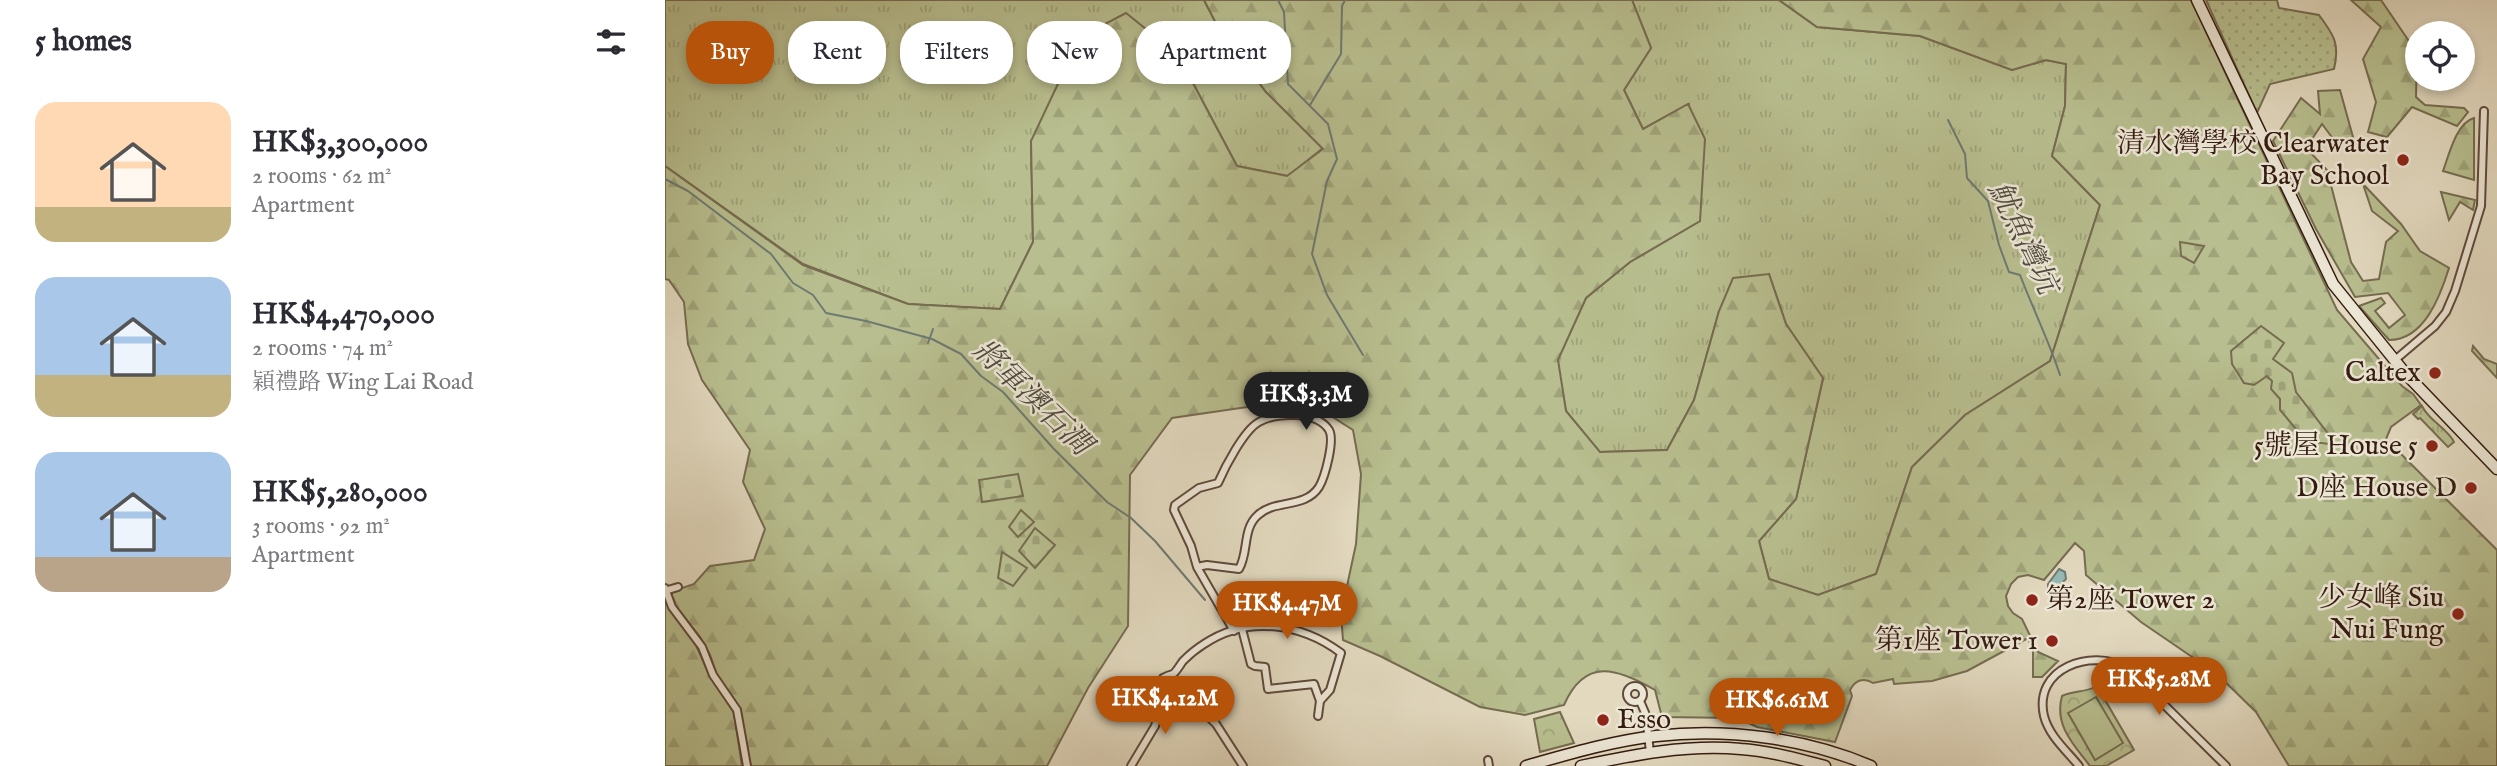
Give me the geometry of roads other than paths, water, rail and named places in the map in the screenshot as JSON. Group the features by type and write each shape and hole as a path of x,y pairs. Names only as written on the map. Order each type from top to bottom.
{"main road":[{"path":"2197,0 2327,274 2339,294 2395,360 2497,470"},
{"path":"1526,766 1583,750 1649,737 1694,734 1743,735 1806,745 1871,766"},
{"path":"1581,766 1694,748 1740,748 1775,753 1825,766"}],"street":[{"path":"2395,360 2427,335 2446,312 2458,284 2481,205 2484,111"},
{"path":"1197,567 1207,565 1239,569 1248,530 1259,513 1268,508 1299,502 1319,487 1332,443 1331,434 1324,425 1291,415 1259,422 1227,463 1218,483 1199,488 1177,502 1174,510 1191,546 1197,567 1238,630 1251,664 1265,667 1268,689 1314,684 1320,701 1318,716"},
{"path":"678,587 665,590 672,607 702,646 713,675 737,710 747,766"},
{"path":"1131,766 1155,726 1165,690 1163,678 1173,674 1206,642 1238,630 1267,626 1291,628 1314,636 1341,653 1330,690 1320,701"},
{"path":"2079,766 2049,728 2043,700 2049,684 2062,668 2079,661 2094,660 2113,662 2127,668 2226,766"},
{"path":"1173,674 1180,679 1179,688"},
{"path":"1165,690 1171,692 1179,688"},
{"path":"1179,688 1216,724 1243,766"},
{"path":"1640,701 1646,715 1650,753"}],"water":[{"path":"2059,569 2065,572 2066,579 2054,591 2048,588 2048,584"}],"waterway":[{"path":"1278,0 1284,12 1288,84 1328,124 1337,159 1327,181 1312,254 1327,295 1363,355"},
{"path":"1310,105 1341,54 1342,6 1345,0"},
{"name":"魷魚灣坑","path":"1948,120 1965,154 1967,178 1988,201 2009,272 2020,275 2060,375"},
{"name":"將軍澳石澗","path":"665,179 688,191 771,254 793,283 813,295 826,313 932,339 961,354 981,376 1003,392 1053,448 1107,502 1131,518 1155,541 1205,600"},
{"name":"將軍澳石澗","path":"928,343 933,329"}],"place":[{"name":"清水灣學校 Clearwater Bay School","path":"2403,160"},
{"name":"Caltex","path":"2435,373"},
{"name":"5號屋 House 5","path":"2432,446"},
{"name":"D座 House D","path":"2471,488"},
{"name":"第2座 Tower 2","path":"2032,600"},
{"name":"少女峰 Siu Nui Fung","path":"2458,614"},
{"name":"第1座 Tower 1","path":"2052,641"},
{"name":"Esso","path":"1603,720"}]}
